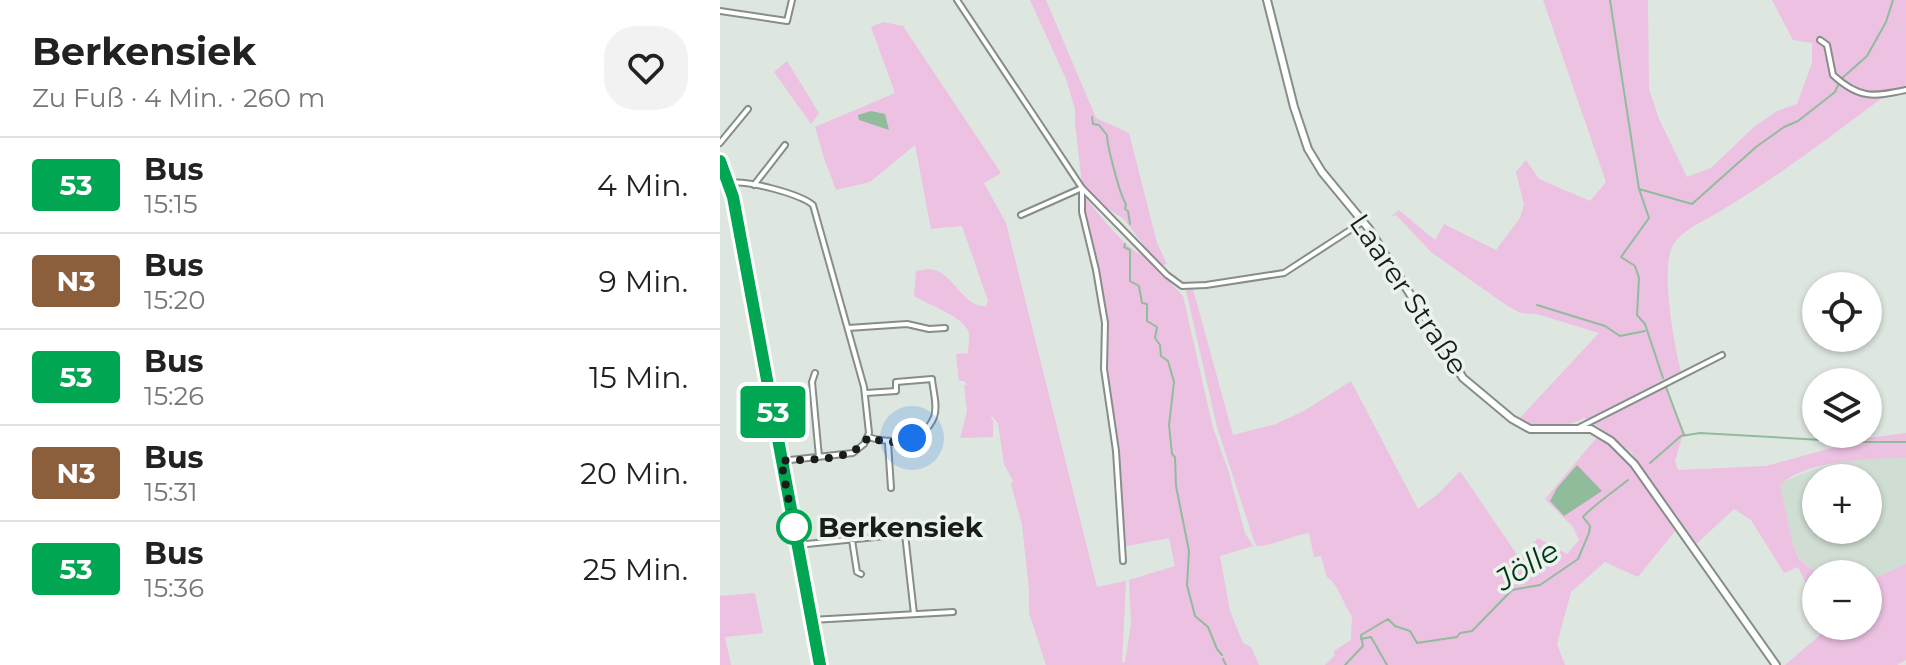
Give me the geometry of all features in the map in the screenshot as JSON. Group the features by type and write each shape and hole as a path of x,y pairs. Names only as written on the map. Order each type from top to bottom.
{"street":[{"path":"720,11 787,21 792,0"},
{"path":"957,0 1082,188 1167,275 1182,286 1284,273 1364,221"},
{"name":"Laarer Straße","path":"1267,0 1308,149 1322,172 1364,221 1463,378 1512,419 1530,429 1550,431 1580,427"},
{"path":"1820,40 1827,45 1833,75 1857,93 1871,96 1906,90"},
{"path":"720,143 748,109"},
{"path":"754,185 785,145"},
{"path":"720,161 730,183 820,665"},
{"path":"730,183 754,185 799,197 813,205 865,393 868,437 855,452 781,461"},
{"path":"1021,215 1082,188"},
{"path":"1082,188 1082,212 1099,281 1105,323 1104,369 1116,451 1123,561"},
{"path":"847,328 907,324 929,329 945,328"},
{"path":"1580,427 1722,355"},
{"path":"815,373 812,382 819,457"},
{"path":"865,393 896,391 896,382 932,379 935,408 933,420 912,438 888,443 868,437"},
{"path":"1580,427 1601,434 1634,464 1776,665"},
{"path":"888,443 891,488"},
{"path":"797,545 905,534 914,614"},
{"path":"852,540 857,572 861,574"},
{"path":"811,620 953,612"}],"shaded area":[{"path":"1030,0 1046,0 1096,118 1129,133 1157,243 1167,264 1163,265 1148,251 1124,219 1105,207 1082,185 1075,109 1066,79"},
{"path":"1543,0 1648,0 1649,89 1659,119 1687,177 1711,168 1754,127 1777,111 1797,104 1812,63 1812,43 1793,40 1772,0 1906,0 1906,87 1880,93 1882,98 1821,143 1760,186 1687,231 1673,245 1669,256 1668,289 1681,371 1633,396 1625,405 1665,386 1686,436 1682,437 1675,461 1678,470 1766,466 1832,448 1882,448 1882,436 1906,433 1906,458 1802,464 1802,472 1780,486 1794,548 1802,561 1802,575 1798,567 1784,573 1751,520 1734,509 1694,546 1631,452 1591,421 1584,418 1569,424 1542,426 1518,420 1599,333 1537,314 1521,313 1509,307 1431,252 1396,215 1390,217 1399,210 1435,240 1444,224 1496,250 1520,218 1524,205 1516,172 1526,160 1539,179 1590,201 1606,182"},
{"path":"883,22 903,26 1001,173 984,183 1006,223 1097,587 1126,581 1122,663 1125,662 1131,624 1129,580 1175,566 1169,538 1122,545 1119,459 1105,369 1106,323 1102,288 1088,236 1084,196 1121,239 1145,256 1183,296 1213,428 1245,533 1253,546 1220,556 1230,611 1243,643 1251,647 1259,665 1046,665 1029,613 1022,525 1011,484 1013,481 1004,464 998,423 990,414 993,437 960,438 967,411 964,385 967,385 959,381 956,354 968,353 969,333 953,316 914,296 916,271 933,269 942,273 966,298 979,306 986,306 988,301 962,226 931,229 915,145 870,182 836,190 815,127 895,93 871,27"},
{"path":"787,61 819,113 811,124 774,72"},
{"path":"871,111 885,114 889,130 859,120 858,115"},
{"path":"1193,289 1233,435 1276,424 1304,411 1351,381 1418,509 1460,471 1520,559 1538,538 1567,554 1579,540 1573,527 1545,499 1598,436 1627,460 1675,531 1638,577 1605,562 1571,592 1557,644 1565,665 1325,665 1335,655 1334,651 1351,640 1352,616 1335,585 1327,577 1321,556 1314,557 1309,533 1257,546 1254,541 1217,427 1186,290"},
{"path":"1856,458 1906,458 1906,564 1882,575 1882,560 1802,561 1794,548 1780,486 1802,474 1802,544 1882,544 1882,464 1833,464"},
{"path":"1577,465 1602,491 1564,516 1550,501"},
{"path":"1906,564 1906,660 1897,665 1785,665 1814,640 1882,640 1882,575"},
{"path":"755,593 763,633 725,637 731,665 720,665 720,596"}],"waterway":[{"path":"1610,0 1639,189 1649,218 1621,257 1635,266 1639,278 1637,315 1645,324 1663,378"},
{"path":"1840,80 1867,56 1886,22 1893,0"},
{"path":"1639,189 1692,204 1756,147 1798,121 1835,92 1839,83"},
{"path":"1092,117 1093,124 1099,125 1107,135 1130,224"},
{"path":"1125,244 1124,247 1130,250 1130,281 1139,286 1142,303 1147,304 1147,321 1157,327 1155,338 1160,345 1161,356 1168,361 1174,382 1169,425 1176,486 1189,551 1187,585 1195,616 1208,627 1222,655"},
{"path":"1537,305 1605,326 1620,336 1645,331"},
{"path":"1666,387 1684,435"},
{"name":"Jölle","path":"1650,463 1681,436 1700,433 1906,442"},
{"name":"Jölle","path":"1345,665 1363,646 1361,635 1388,619 1395,626 1410,631 1417,643 1457,637 1460,633 1472,631 1512,590 1540,585 1578,559 1590,526 1583,517 1628,480"},
{"path":"1361,639 1371,637 1387,665"},
{"path":"1223,659 1226,665"}],"bus line":[{"name":"53","path":"720,161 733,197 820,665"}],"place":[{"name":"Berkensiek","path":"794,527"}],"route":[{"path":"794,527 781,461 848,454 861,447 868,437 888,443 912,438"}]}
